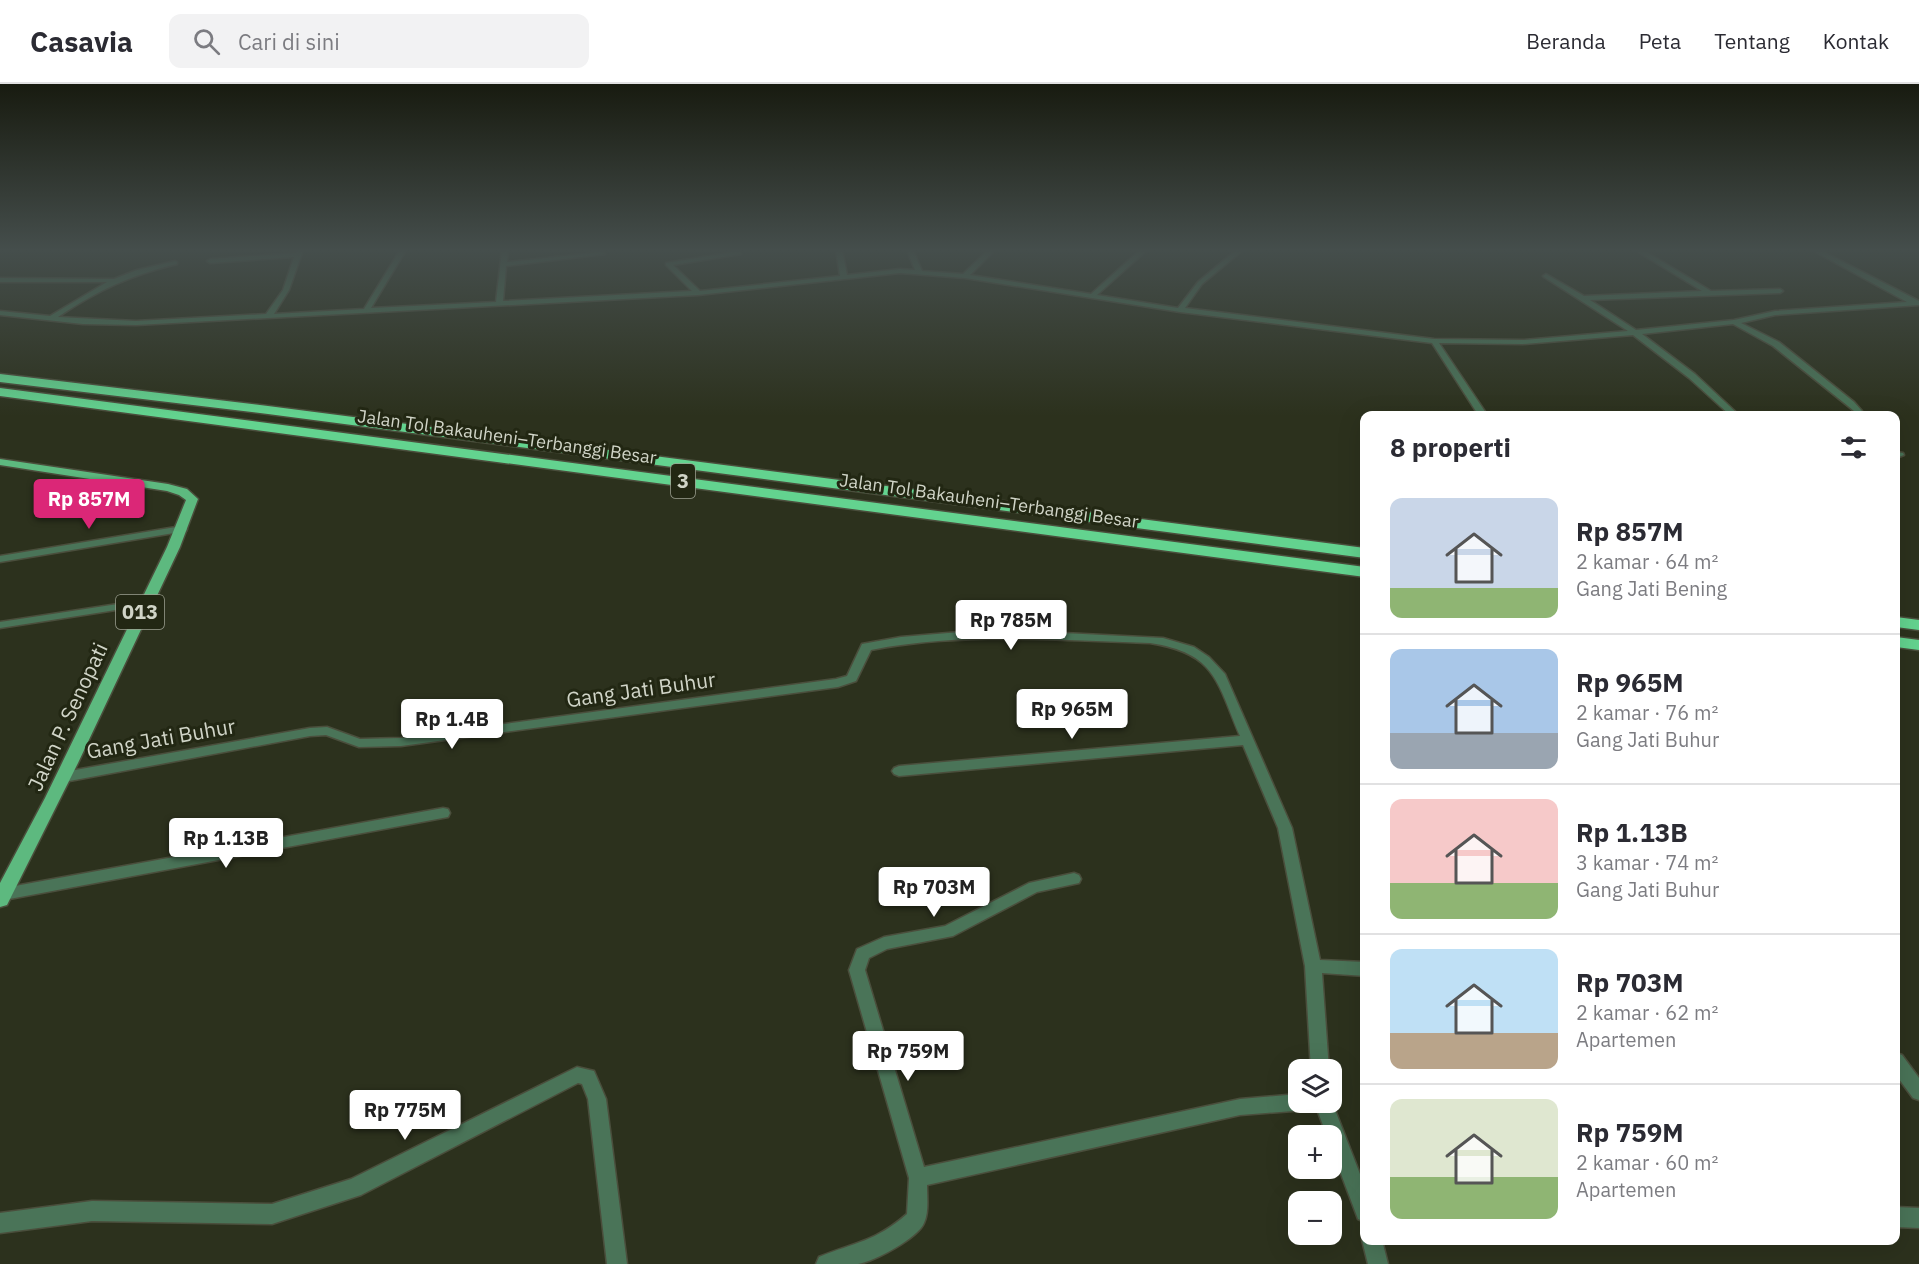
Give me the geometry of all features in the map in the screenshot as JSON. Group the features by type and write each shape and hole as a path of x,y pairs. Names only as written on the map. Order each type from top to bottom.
{"highway":[{"name":"Jalan Tol Bakauheni–Terbanggi Besar","path":"0,378 268,410 1360,552"},
{"name":"Jalan Tol Bakauheni–Terbanggi Besar","path":"0,392 1360,571"},
{"path":"1900,622 1919,624"},
{"path":"1900,643 1919,645"}],"main road":[{"name":"Jalan P. Senopati","path":"0,462 183,492 192,499 182,529 144,603 64,777 2,897"}],"street":[{"path":"51,319 73,305"},
{"path":"269,315 276,305"},
{"path":"367,310 370,305"},
{"path":"0,313 51,319 136,323 476,305"},
{"path":"1146,305 1434,341 1523,342 1734,322 1775,313 1885,305"},
{"path":"1180,310 1184,305"},
{"path":"1592,305 1676,363 1730,411"},
{"path":"1734,322 1776,344 1858,411"},
{"path":"1434,341 1481,411"},
{"path":"0,559 182,529"},
{"path":"0,625 144,603"},
{"name":"Gang Jati Buhur","path":"64,777 310,732 327,732 359,743 401,742 838,683 852,678 866,647 903,638 965,634 1150,640 1180,644 1204,656 1221,677 1248,740"},
{"path":"899,771 1248,740 1285,828 1312,966 1319,1059"},
{"path":"2,897 442,813"},
{"path":"826,1264 867,1252 898,1236 916,1219 918,1178 857,970 863,954 884,943 948,932 1034,887 1074,879"},
{"path":"1312,966 1360,969"},
{"path":"1900,1066 1919,1092"},
{"path":"0,1223 92,1211 272,1214 354,1188 577,1075 588,1077 597,1099 617,1264"},
{"path":"918,1178 1240,1107 1288,1103"},
{"path":"1327,1113 1360,1194"},
{"path":"1900,1217 1919,1218"},
{"path":"1373,1245 1378,1264"}]}
